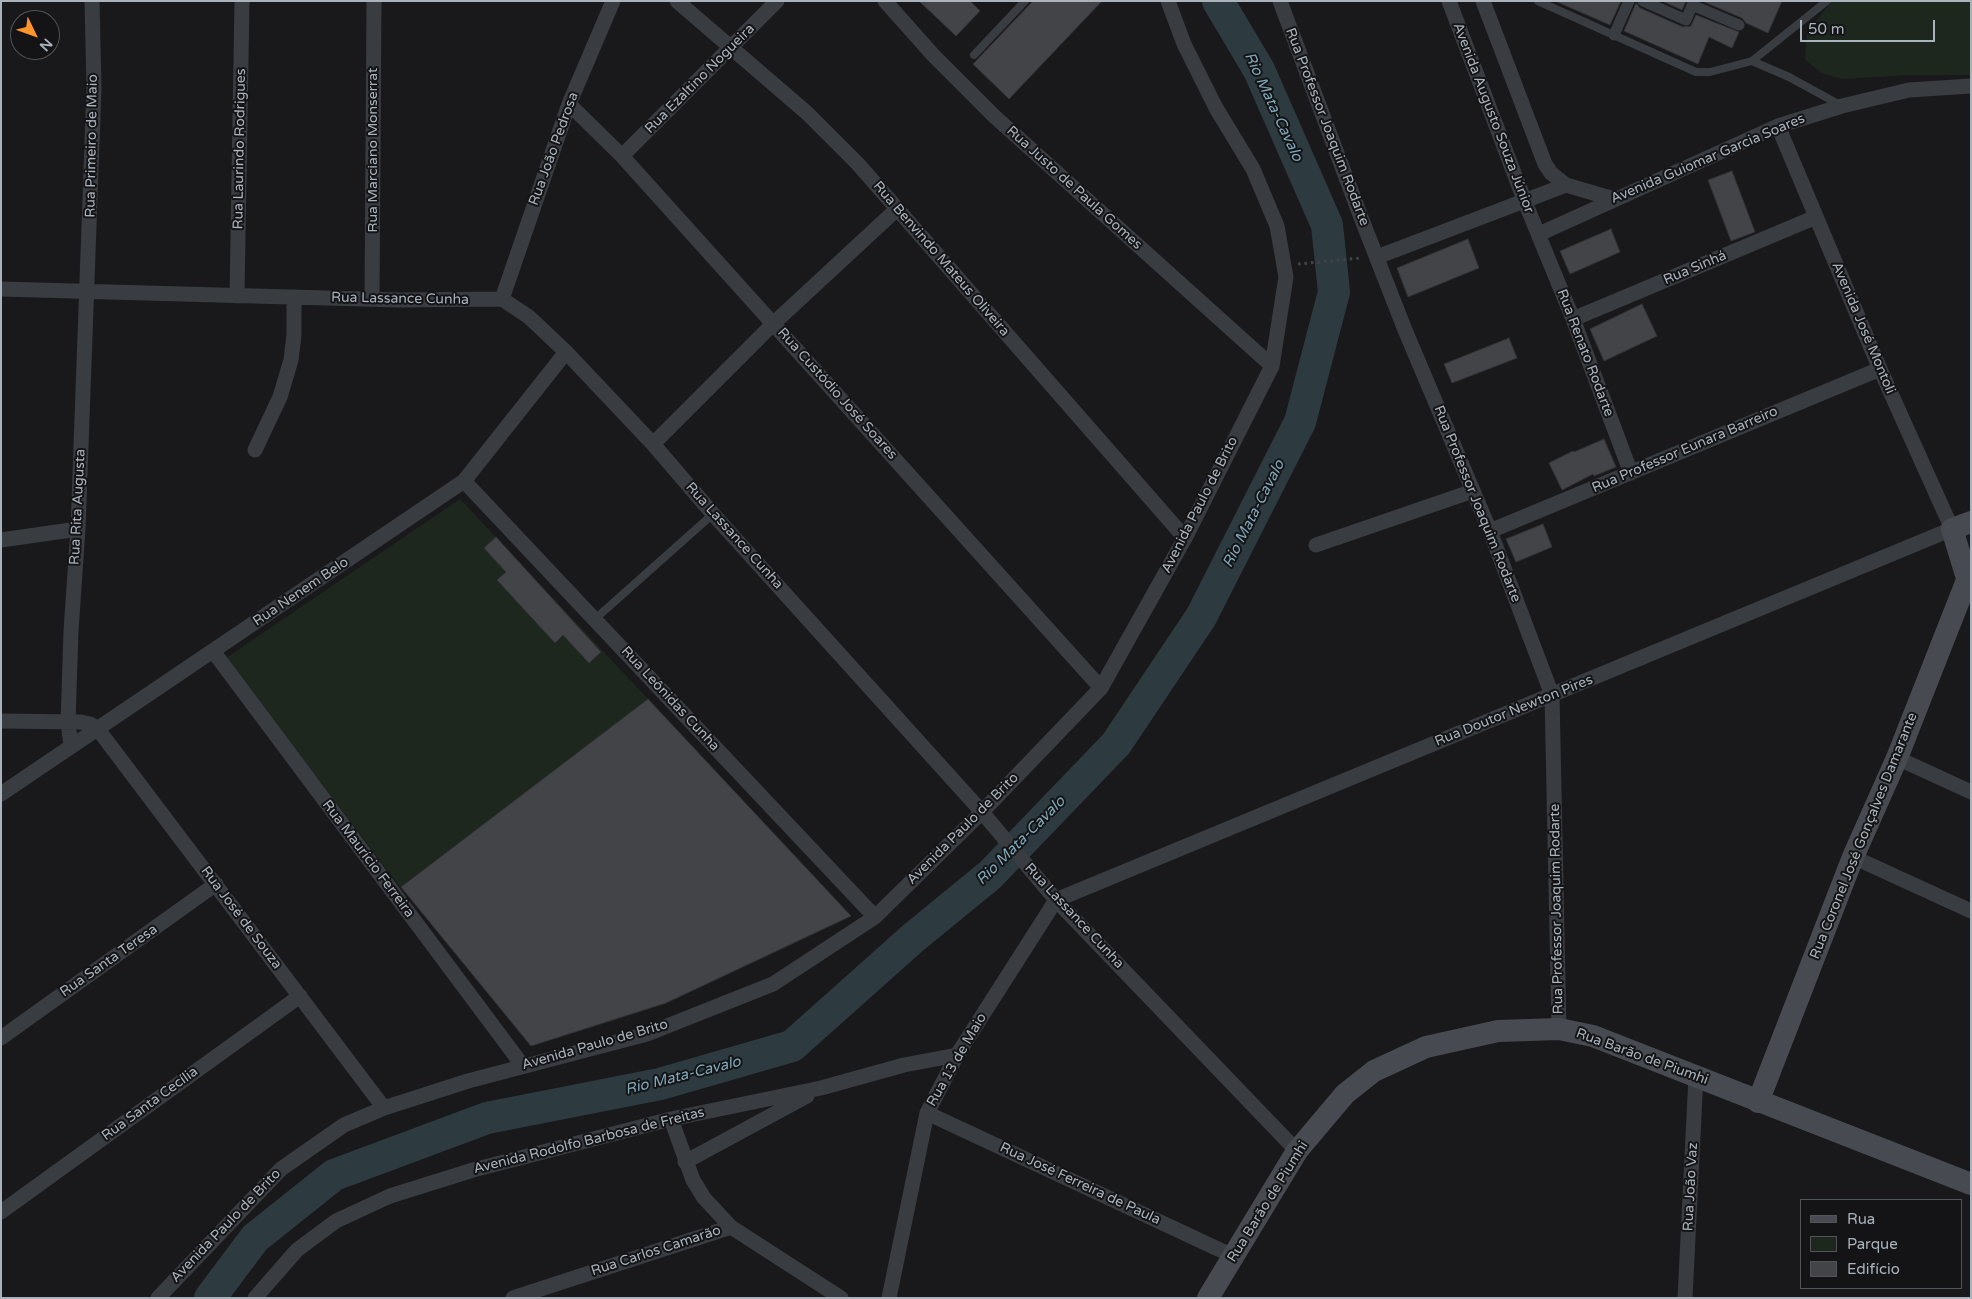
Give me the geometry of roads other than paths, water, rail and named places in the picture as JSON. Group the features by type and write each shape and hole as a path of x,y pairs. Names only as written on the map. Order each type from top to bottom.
{"main road":[{"path":"1961,525 1969,574"},
{"name":"Rua Coronel José Gonçalves Damarante","path":"1758,1102 1853,858 1897,758 1969,574"},
{"name":"Rua Barão de Piumhi","path":"1208,1298 1297,1151 1345,1094 1374,1071 1426,1046 1498,1031 1560,1029 1592,1036 1971,1184"}],"street":[{"name":"Rua Primeiro de Maio","path":"88,290 94,88 92,1"},
{"name":"Rua Laurindo Rodrigues","path":"237,296 242,1"},
{"name":"Rua Marciano Monserrat","path":"372,298 374,1"},
{"name":"Rua João Pedrosa","path":"502,299 569,104 613,1"},
{"name":"Rua Benvindo Mateus Oliveira","path":"677,1 807,113 858,164 1185,538"},
{"name":"Rua Ezaltino Nogueira","path":"622,156 777,1"},
{"name":"Rua Justo de Paula Gomes","path":"885,1 934,56 994,116 1272,366"},
{"name":"Avenida Paulo de Brito","path":"158,1298 281,1169 344,1125 384,1108 468,1081 647,1034 773,984 875,917 982,812 1101,688 1185,538 1272,366 1286,276 1277,226 1253,169 1216,108 1184,44 1168,1"},
{"name":"Rua Professor Joaquim Rodarte","path":"1280,1 1405,330 1490,531 1552,695 1560,1029"},
{"name":"Avenida Augusto Souza Júnior","path":"1449,1 1524,202 1538,234"},
{"path":"1483,1 1545,164 1551,174 1566,185 1614,199"},
{"path":"1614,35 1629,1"},
{"path":"1644,1 1686,20 1693,3 1739,25"},
{"name":"Avenida Guiomar Garcia Soares","path":"1538,234 1778,126 1842,106 1909,90 1971,86"},
{"name":"Rua Custódio José Soares","path":"569,104 622,156 1101,688"},
{"name":"Avenida José Montoli","path":"1778,126 1880,369 1961,525"},
{"path":"1377,257 1566,185"},
{"path":"653,444 774,323 897,209"},
{"name":"Rua Sinhá","path":"1573,319 1816,217"},
{"name":"Rua Renato Rodarte","path":"1538,234 1573,319 1631,473"},
{"name":"Rua Lassance Cunha","path":"1,289 88,290 237,296 502,299 529,317 566,352 653,444 713,514 982,812 1056,900 1297,1151"},
{"name":"Rua Rita Augusta","path":"71,746 68,723 71,631 78,529 88,290"},
{"path":"255,450 280,397 291,360 294,335 294,297"},
{"name":"Rua Nenem Belo","path":"1,794 464,481 566,352"},
{"name":"Rua Professor Eunara Barreiro","path":"1490,531 1880,369"},
{"name":"Rua Leônidas Cunha","path":"464,481 875,917"},
{"path":"1316,545 1473,491"},
{"name":"Rua Doutor Newton Pires","path":"1056,900 1961,525"},
{"path":"1,540 78,529"},
{"name":"Rua Maurício Ferreira","path":"213,651 523,1066"},
{"path":"1,721 81,722 97,728"},
{"name":"Rua José de Souza","path":"97,728 384,1108"},
{"path":"1897,758 1971,792"},
{"path":"1853,858 1971,911"},
{"name":"Rua Santa Teresa","path":"1,1038 216,884"},
{"name":"Rua 13 de Maio","path":"889,1298 927,1112 957,1055 1056,900"},
{"name":"Rua Santa Cecília","path":"1,1212 300,996"},
{"name":"Avenida Rodolfo Barbosa de Freitas","path":"255,1298 297,1250 336,1220 390,1196 473,1170 671,1119 821,1088 904,1065 957,1055"},
{"name":"Rua João Vaz","path":"1685,1298 1696,1076"},
{"path":"685,1162 821,1088"},
{"name":"Rua José Ferreira de Paula","path":"927,1112 1233,1256"},
{"path":"671,1119 693,1180 704,1198 731,1227"},
{"name":"Rua Carlos Camarão","path":"513,1298 731,1227 842,1298"}],"lane":[{"path":"974,55 1025,1"},
{"path":"1538,1 1696,72 1710,72 1752,61 1827,1"},
{"path":"1752,61 1789,77 1842,106"},
{"path":"595,619 713,514"}],"waterway":[{"name":"Rio Mata-Cavalo","path":"210,1298 255,1238 334,1175 487,1118 660,1084 792,1046 913,938 990,875 1116,744 1201,617 1300,422 1334,292 1327,225 1259,70 1218,1"}]}
